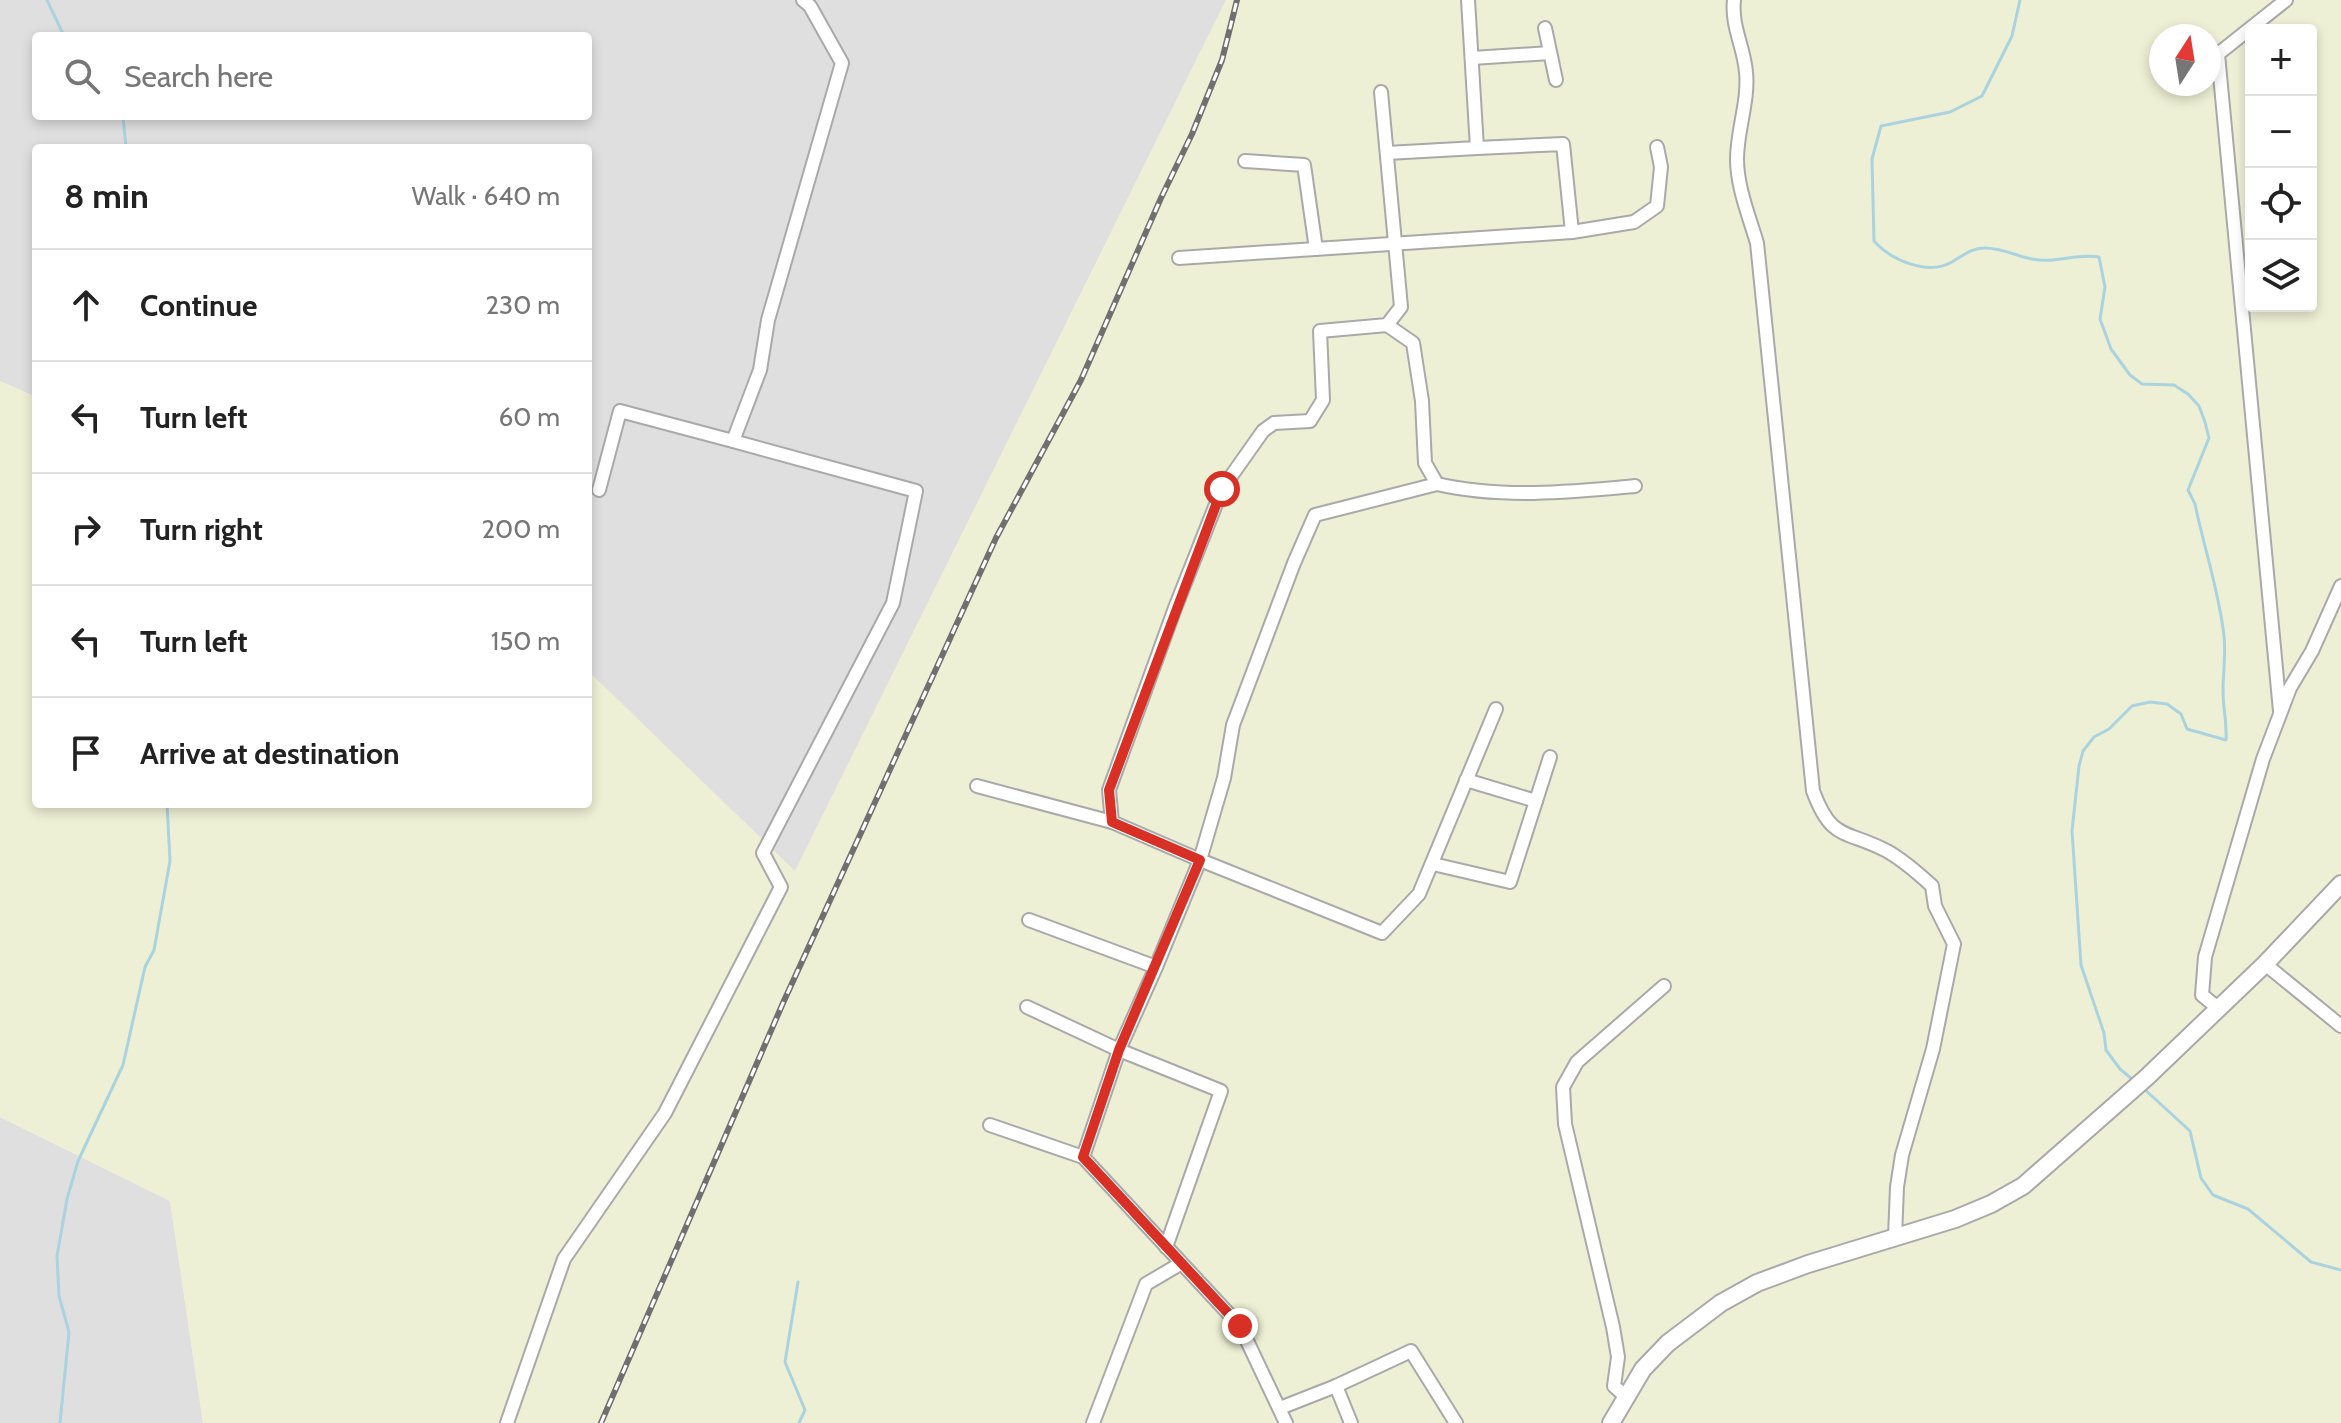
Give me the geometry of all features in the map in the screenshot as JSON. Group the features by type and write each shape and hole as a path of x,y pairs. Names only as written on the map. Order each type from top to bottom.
{"street":[{"path":"733,441 760,370 768,320 842,63 810,6 803,0"},
{"path":"1468,0 1477,148"},
{"path":"1734,0 1732,13 1747,77 1737,158 1739,181 1757,243 1813,791 1822,816 1839,831 1887,851 1932,886 1935,906 1954,944 1933,1049 1902,1155 1895,1237"},
{"path":"2280,711 2218,54 2286,0"},
{"path":"1545,28 1556,80"},
{"path":"1472,58 1550,53"},
{"path":"1381,92 1401,307 1387,325"},
{"path":"1387,153 1563,144 1572,232"},
{"path":"1179,258 1572,232 1634,222 1657,206 1661,167 1657,147"},
{"path":"1245,161 1304,165 1316,249"},
{"path":"1112,822 1109,790 1222,489 1263,431 1274,423 1310,421 1323,400 1320,331 1387,325 1413,343 1422,401 1425,463 1437,484"},
{"path":"507,1423 564,1259 665,1113 781,887 763,853 893,603 916,491 620,411 599,490"},
{"path":"1083,1157 1119,1050 1200,860 1224,778 1233,725 1315,515 1437,484 1465,491 1521,492 1635,486"},
{"path":"2219,1009 2202,995 2205,957 2280,711 2312,651 2341,586"},
{"path":"977,786 1112,822 1382,933 1419,894 1496,709"},
{"path":"1433,864 1510,882 1550,757"},
{"path":"1466,780 1536,801"},
{"path":"1611,1423 1643,1369 1668,1343 1721,1303 1757,1283 1991,1204 2023,1186 2132,1091 2219,1009 2341,884"},
{"path":"1029,920 1156,967"},
{"path":"2265,964 2341,1026"},
{"path":"1625,1396 1614,1386 1618,1357 1616,1342 1565,1124 1563,1087 1577,1062 1664,986"},
{"path":"1027,1007 1119,1050 1221,1091 1166,1247"},
{"path":"990,1125 1083,1157 1240,1326 1286,1423"},
{"path":"1093,1423 1146,1284 1180,1264"},
{"path":"1280,1408 1411,1351 1456,1423"},
{"path":"1336,1386 1351,1423"}],"shaded area":[{"path":"0,0 1226,0 795,872 592,675 592,144 32,144 32,395 0,381"},
{"path":"0,1117 170,1201 203,1423 0,1423"}],"green space":[{"path":"1226,0 2341,0 2341,1423 203,1423 170,1201 0,1117 0,381 32,395 32,808 592,808 592,675 795,871"}],"waterway":[{"path":"47,0 62,32"},
{"path":"2020,0 2012,36 1982,96 1950,112 1881,126 1872,159 1874,241 1900,260 1921,267 1942,266 1980,248 2040,260 2099,257 2105,287 2100,319 2111,349 2130,375 2142,384 2174,385 2188,394 2199,406 2205,422 2209,438 2188,490 2195,504 2222,619 2226,740 2187,729 2181,714 2167,704 2150,702 2132,706 2109,729 2094,737 2083,751 2079,766 2072,831 2081,965 2104,1033 2106,1050 2133,1080"},
{"path":"123,120 126,144"},
{"path":"60,1423 69,1332 59,1296 57,1256 67,1199 78,1161 123,1065 145,967 154,950 170,861 167,808"},
{"path":"2142,1087 2190,1131 2201,1178 2213,1195 2248,1209 2311,1262 2341,1270"},
{"path":"798,1282 785,1362 805,1410 799,1423"}],"railway":[{"path":"601,1423 783,1003 996,538 1081,380 1192,134 1222,60 1237,0"}],"route":[{"path":"1222,489 1109,790 1112,822 1200,860 1119,1050 1083,1157 1240,1326"}]}
